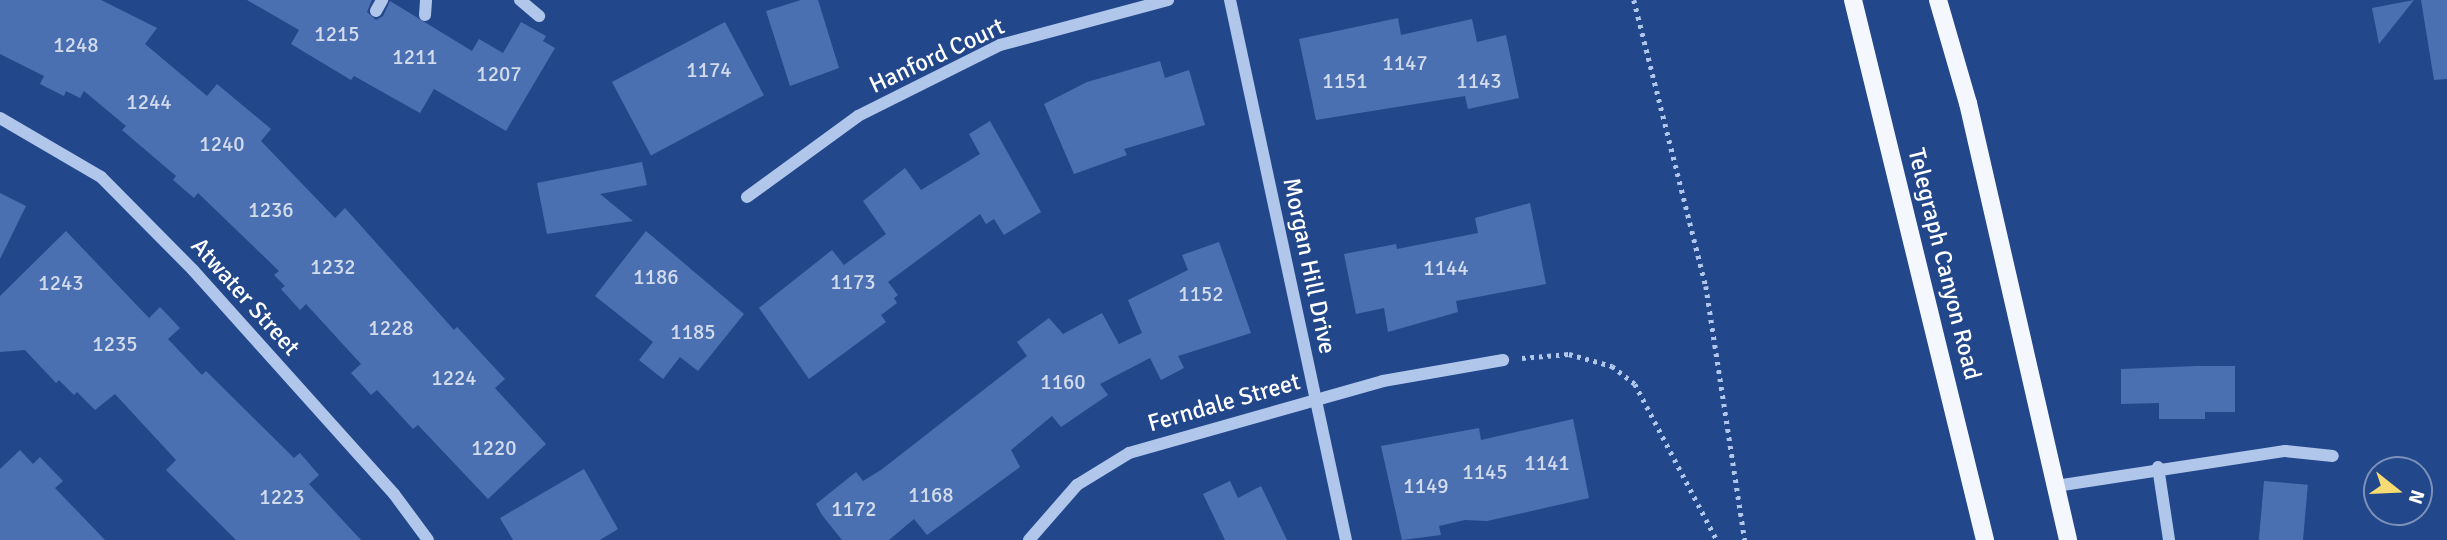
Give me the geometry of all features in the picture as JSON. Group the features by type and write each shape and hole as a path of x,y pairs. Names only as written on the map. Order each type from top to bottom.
{"main road":[{"name":"Telegraph Canyon Road","path":"1853,0 1986,540"},
{"path":"1938,0 1968,103 2068,540"}],"street":[{"path":"425,15 426,0"},
{"path":"520,0 539,16"},
{"name":"Hanford Court","path":"747,197 858,116 1000,45 1168,0"},
{"name":"Morgan Hill Drive","path":"1230,0 1346,540"},
{"name":"Atwater Street","path":"0,118 101,177 193,270 394,494 428,540"},
{"name":"Ferndale Street","path":"1029,540 1077,485 1129,453 1316,398 1503,360"},
{"path":"2056,486 2158,467 2285,451 2333,456"},
{"path":"2158,467 2169,540"}],"path":[{"path":"1634,0 1706,286 1745,540"},
{"path":"1503,360 1569,354 1612,366 1635,384 1717,540"}],"building":[{"path":"0,0 101,0 157,28 145,44 207,96 217,84 271,129 261,141 335,218 345,208 454,330 457,327 505,379 495,388 546,444 488,499 418,425 413,429 377,390 371,395 351,373 361,364 306,304 300,310 281,289 285,286 274,275 279,271 198,193 194,198 173,180 176,176 122,130 126,126 84,91 80,98 66,91 64,96 40,84 44,76 0,54"},
{"path":"247,0 372,0 367,12 376,20 383,16 390,1 472,51 479,39 503,53 521,22 546,36 543,41 555,48 506,131 434,89 420,113 354,76 351,80 291,44 299,30"},
{"path":"801,0 818,0 839,68 790,86 766,11"},
{"path":"2414,0 2379,44 2372,8"},
{"path":"2421,0 2447,0 2447,79 2434,80"},
{"path":"1398,18 1401,35 1472,19 1477,42 1506,35 1519,98 1468,109 1465,96 1316,120 1299,39"},
{"path":"725,22 764,95 651,155 612,82"},
{"path":"1160,61 1165,78 1189,70 1205,125 1124,149 1127,155 1074,174 1044,104 1087,82"},
{"path":"990,121 1041,212 1004,235 994,219 986,224 980,214 888,282 898,295 894,298 897,303 881,315 886,322 809,379 759,308 832,250 844,265 886,234 863,201 905,168 921,190 980,154 969,134"},
{"path":"642,162 647,185 600,194 633,221 547,234 537,183"},
{"path":"0,193 26,206 0,259"},
{"path":"1530,203 1546,284 1456,301 1458,312 1388,332 1384,308 1356,314 1344,254 1396,244 1397,249 1478,233 1475,218"},
{"path":"66,231 149,318 160,307 180,328 168,339 202,375 206,371 294,458 300,453 319,475 309,484 361,540 236,540 166,470 176,460 115,394 95,410 77,392 74,395 59,380 56,383 25,350 0,352 0,296"},
{"path":"646,231 744,314 698,371 680,357 663,379 639,360 653,342 595,296"},
{"path":"1219,242 1251,333 1178,356 1184,368 1161,380 1150,358 1100,384 1108,395 1061,427 1052,416 1011,450 1020,467 927,535 914,519 889,540 842,540 822,515 816,504 856,472 863,481 881,470 1027,356 1017,342 1049,318 1063,334 1102,313 1119,344 1142,333 1128,300 1188,270 1182,255"},
{"path":"2235,366 2235,412 2205,412 2205,419 2159,419 2159,403 2121,404 2121,369"},
{"path":"1573,419 1589,498 1487,521 1465,520 1439,526 1441,535 1402,540 1381,446 1479,428 1481,440"},
{"path":"20,450 33,464 40,457 63,481 55,488 105,540 0,540 0,469"},
{"path":"584,469 618,529 600,540 513,540 500,518"},
{"path":"1230,481 1238,498 1261,486 1287,540 1225,540 1203,494"},
{"path":"2264,481 2308,485 2303,540 2259,540"}]}
